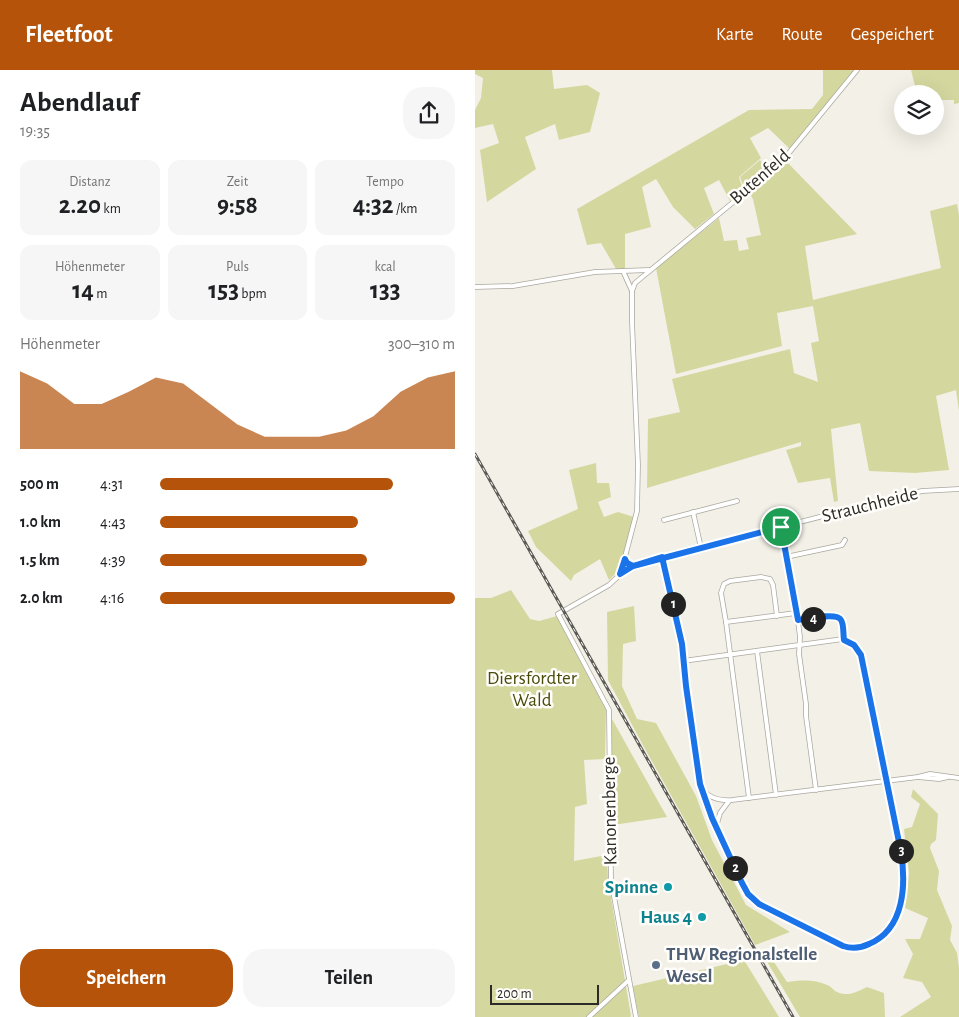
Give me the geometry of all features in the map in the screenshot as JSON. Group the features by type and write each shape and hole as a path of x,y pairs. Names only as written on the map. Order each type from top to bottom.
{"street":[{"name":"Butenfeld","path":"632,291 635,283 649,270 748,190 788,154 857,70"},
{"path":"475,287 513,286 595,272 649,270"},
{"path":"620,574 637,511 638,465 632,291 623,272"},
{"name":"Strauchheide","path":"559,614 609,584 633,566 923,491 959,489"},
{"path":"664,520 737,502"},
{"path":"693,512 701,548"},
{"path":"781,527 798,620 799,654 807,704 806,716 816,790"},
{"name":"Strauchheide","path":"786,557 842,545 845,540"},
{"path":"662,557 682,644 683,661 701,788 716,827 742,883 752,899 759,904 843,946 863,947 879,939 889,929 903,897 903,861 863,659 857,648 844,640 683,661"},
{"path":"625,559 627,563 633,566"},
{"path":"749,798 721,591 724,584 729,581 767,577 773,583 777,616"},
{"path":"726,622 796,613"},
{"name":"Kanonenberge","path":"559,614 609,710 611,880 636,1017"},
{"path":"798,620 838,617 841,620 844,640"},
{"path":"757,651 776,795"},
{"path":"701,788 713,798 729,800 919,777 930,774 959,778"},
{"path":"716,827 720,813 729,800"},
{"path":"589,1017 629,980"}],"green space":[{"path":"475,70 552,70 554,89 587,85 600,93 590,132 559,140 555,124 525,137 536,169 487,202 480,150 499,143 493,124 475,128 475,110 481,98 483,78 475,74"},
{"path":"823,70 854,70 790,149 768,128 750,138 761,158 739,177 743,190 730,201 719,180 704,188 714,214 695,229 673,207 656,179 642,187 651,227 625,234 625,269 616,269 601,243 587,245 577,209 749,110 812,109 823,95"},
{"path":"911,70 959,70 959,103 954,104 954,100 944,100 944,85 915,85"},
{"path":"760,160 767,170 744,188 740,177"},
{"path":"785,160 857,234 805,246 813,300 941,268 930,211 957,204 959,215 959,411 956,390 936,396 949,470 915,473 869,471 860,423 831,429 838,501 834,502 830,478 798,483 786,450 801,446 801,442 647,488 648,419 680,412 672,379 790,349 794,373 818,382 811,343 819,341 813,306 777,313 782,346 676,374 656,268 719,218 724,241 737,240 739,251 749,249 746,238 761,235 753,199 748,191"},
{"path":"596,463 597,483 609,483 611,497 598,502 604,517 618,512 634,517 619,570 609,580 600,559 574,575 571,581 536,547 528,531 578,509 569,470"},
{"name":"Diersfordter Wald","path":"511,590 530,619 539,621 557,616 606,707 605,759 584,760 587,804 575,807 574,861 607,855 608,880 630,1017 475,1017 475,598 491,598"},
{"path":"634,606 636,641 623,644 622,686 637,719 656,723 696,796 712,840 746,905 790,932 755,945 608,680 607,612"},
{"path":"612,719 667,817 613,825 610,736"},
{"path":"913,789 938,814 936,840 931,844 930,848 939,871 937,890 952,926 950,940 957,953 959,968 959,1017 900,1017 931,997 922,982 903,978 913,954 905,939 920,939 928,918 905,908 909,873 904,829 912,827 920,804 911,797"},
{"path":"763,955 770,956 787,982 802,980 818,982 845,994 867,987 884,993 885,1017 800,1017"},
{"path":"744,960 779,1017 639,1017 633,986"}],"railway":[{"path":"475,454 793,1017"}],"place":[{"name":"Spinne","path":"668,887"},
{"name":"Haus 4","path":"702,917"},
{"name":"THW Regionalstelle Wesel","path":"656,965"}],"route":[{"path":"781,527 662,557 633,566 620,574 625,559 627,563 633,566 662,557 682,644 699,782 712,818 748,894 759,904 843,946 859,948 879,939 889,929 895,919 902,902 903,891 904,872 901,852 884,772 866,671 860,651 854,645 844,640 841,620 838,617 798,620 781,527"}]}
